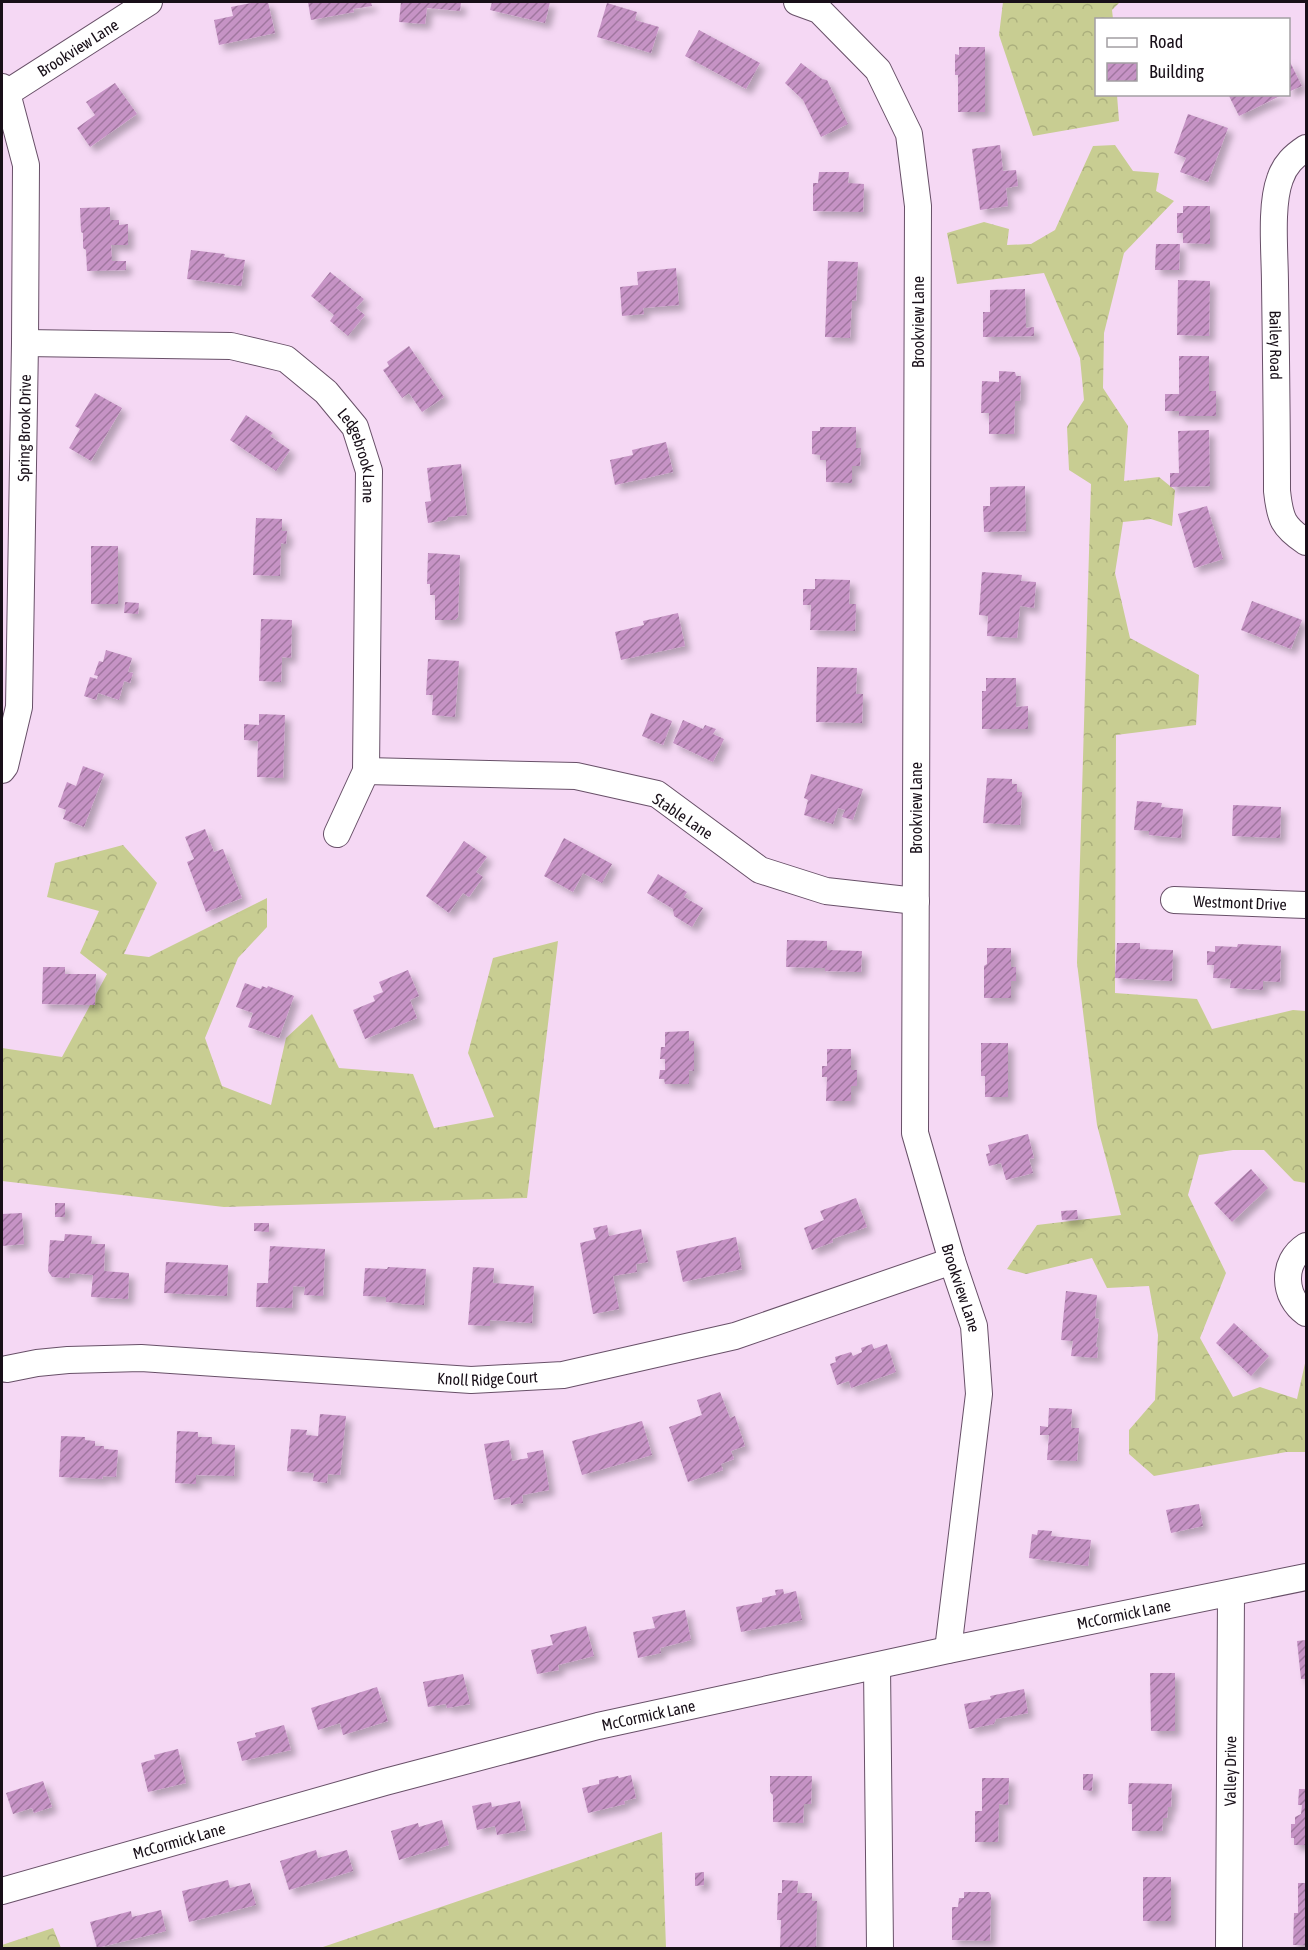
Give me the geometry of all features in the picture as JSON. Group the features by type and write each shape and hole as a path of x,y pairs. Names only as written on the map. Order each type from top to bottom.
{"street":[{"name":"Brookview Lane","path":"4,90 149,2"},
{"name":"Brookview Lane","path":"797,2 819,10 878,70 909,134 918,206 915,1133 952,1261 974,1326 979,1394 948,1650"},
{"name":"Spring Brook Drive","path":"2,770 5,766 19,707 26,165 4,90"},
{"name":"Bailey Road","path":"1306,148 1286,165 1279,180 1275,245 1279,515 1290,531 1306,542"},
{"name":"Ledgebrook Lane","path":"25,343 231,346 286,359 326,392 354,426 369,471 366,771 337,834"},
{"name":"Stable Lane","path":"366,771 576,776 657,794 760,870 826,891 916,901"},
{"name":"Westmont Drive","path":"1174,900 1306,905"},
{"path":"1306,1246 1294,1257 1289,1267 1288,1278 1293,1300 1306,1313"},
{"name":"Knoll Ridge Court","path":"7,1369 68,1359 122,1358 471,1380 563,1375 735,1336 952,1261"},
{"name":"McCormick Lane","path":"2,1891 385,1782 587,1729 877,1665 1306,1577"},
{"name":"Valley Drive","path":"1229,1948 1231,1593"},
{"path":"877,1665 880,1948"}],"green space":[{"path":"1003,2 1120,2 1112,10 1113,18 1095,18 1095,96 1117,96 1119,121 1033,136 999,35"},
{"path":"1115,145 1133,171 1159,173 1156,191 1174,201 1124,253 1104,333 1103,388 1128,426 1124,481 1159,477 1175,490 1172,526 1151,519 1123,522 1115,573 1130,638 1199,675 1196,725 1116,735 1115,993 1197,999 1212,1029 1293,1010 1306,1011 1306,1183 1294,1181 1264,1150 1233,1150 1199,1155 1188,1195 1226,1273 1200,1338 1233,1397 1260,1387 1297,1399 1306,1359 1306,1452 1286,1452 1154,1476 1129,1454 1129,1430 1155,1400 1158,1335 1149,1286 1107,1288 1092,1258 1026,1274 1007,1269 1037,1225 1121,1215 1097,1125 1077,963 1091,484 1069,470 1067,427 1084,400 1080,358 1044,273 957,284 947,233 984,222 1009,229 1007,245 1031,244 1055,230 1093,146"},
{"path":"123,845 157,883 124,954 149,957 267,898 267,927 238,958 205,1038 222,1086 271,1105 286,1038 312,1014 339,1068 413,1074 434,1128 494,1117 468,1053 493,958 558,941 527,1198 224,1207 2,1181 2,1048 62,1057 107,974 80,953 99,911 47,897 55,863"},
{"path":"662,1832 666,1948 320,1948"},
{"path":"53,1928 61,1948 2,1948 2,1945"}],"building":[{"path":"268,2 275,33 219,45 214,20 233,16 231,7"},
{"path":"308,2 371,2 372,6 353,9 354,12 311,20"},
{"path":"401,2 461,2 460,11 427,8 425,24 399,22"},
{"path":"492,2 550,2 545,23 490,10"},
{"path":"607,3 637,12 635,20 659,27 651,53 597,37"},
{"path":"699,30 760,63 746,89 685,56"},
{"path":"959,47 985,47 985,112 958,112 958,75 955,75 955,54 959,55"},
{"path":"1290,62 1302,86 1290,91"},
{"path":"801,63 822,79 827,80 848,124 821,137 803,100 785,83"},
{"path":"115,83 137,114 90,147 77,128 95,115 86,102"},
{"path":"1229,96 1280,96 1239,116"},
{"path":"1188,114 1228,128 1208,182 1180,172 1186,158 1174,153"},
{"path":"1000,145 1003,171 1016,170 1018,186 1006,188 1008,206 980,210 972,149"},
{"path":"819,172 849,172 848,183 864,184 863,212 813,211 813,183 818,183"},
{"path":"1183,206 1210,206 1210,244 1183,243 1183,233 1177,233 1177,213 1183,213"},
{"path":"110,207 110,220 119,220 119,225 128,224 128,245 111,245 112,261 126,261 126,270 87,271 80,208"},
{"path":"1156,244 1180,244 1179,270 1155,270"},
{"path":"191,250 225,254 224,257 245,260 241,286 187,279"},
{"path":"828,261 858,262 856,301 852,300 850,338 825,337"},
{"path":"676,268 679,305 643,308 644,314 622,316 620,287 638,285 637,272"},
{"path":"330,272 364,299 356,308 365,315 348,336 330,321 334,315 311,296"},
{"path":"1178,280 1210,281 1209,336 1177,335"},
{"path":"1025,289 1026,328 1034,327 1034,336 983,337 983,312 990,312 990,290"},
{"path":"409,346 444,397 422,412 409,393 402,398 383,370 389,366 387,362"},
{"path":"1179,356 1209,356 1209,391 1216,391 1216,416 1179,416 1179,411 1165,411 1165,394 1179,394"},
{"path":"999,371 1015,372 1016,376 1021,376 1020,401 1015,401 1014,434 989,434 989,413 981,413 982,381 999,382"},
{"path":"95,393 122,408 91,461 69,448 80,429 75,426"},
{"path":"246,415 273,433 270,436 290,450 276,471 230,440"},
{"path":"820,427 856,427 856,448 861,448 860,466 852,466 852,483 826,482 826,460 820,460 820,455 812,454 812,431 820,431"},
{"path":"1209,430 1210,486 1170,487 1170,473 1179,473 1178,431"},
{"path":"666,442 673,472 615,485 610,460 633,455 632,450"},
{"path":"461,464 467,515 448,517 446,520 428,523 425,502 431,501 427,468"},
{"path":"1025,486 1026,531 984,532 983,506 990,506 990,487"},
{"path":"1207,506 1223,559 1194,568 1178,514"},
{"path":"256,518 282,519 282,531 287,531 286,544 281,543 280,576 253,575"},
{"path":"91,546 118,546 118,604 91,604"},
{"path":"428,553 460,555 458,617 455,620 435,620 435,595 430,595 430,584 427,584"},
{"path":"982,572 1022,575 1021,581 1036,582 1034,608 1020,606 1017,638 987,636 988,616 979,615"},
{"path":"815,579 850,580 849,604 856,604 855,631 810,630 811,605 803,605 803,589 815,589"},
{"path":"1252,601 1302,620 1291,649 1241,630"},
{"path":"125,602 139,603 138,614 124,613"},
{"path":"678,613 685,646 621,660 615,632 644,625 643,621"},
{"path":"261,619 292,620 291,658 282,657 281,682 259,681"},
{"path":"106,650 132,658 128,672 133,673 130,683 124,681 119,700 98,693 96,700 84,696 90,677 97,679 98,676 94,675 99,661 103,662"},
{"path":"428,659 459,661 455,717 432,715 433,695 426,695"},
{"path":"817,667 857,668 856,694 863,694 862,723 816,722"},
{"path":"986,678 1016,678 1016,707 1028,706 1028,729 982,729 982,691 986,691"},
{"path":"651,713 672,721 663,745 642,736"},
{"path":"259,714 285,715 283,778 257,777 258,741 244,740 244,724 259,725"},
{"path":"683,720 703,729 705,725 716,729 713,734 724,739 713,762 673,743"},
{"path":"83,766 104,774 84,827 63,819 66,810 58,807 67,782 76,786"},
{"path":"811,774 863,789 853,820 842,817 845,810 838,808 833,824 804,815 808,800 804,798"},
{"path":"987,778 1012,779 1012,784 1017,784 1017,792 1022,792 1020,825 983,823"},
{"path":"1137,801 1162,803 1161,807 1183,809 1181,838 1149,835 1149,831 1134,830"},
{"path":"1233,805 1281,807 1280,838 1232,836"},
{"path":"205,829 214,852 223,849 242,898 206,912 187,862 194,859 185,837"},
{"path":"564,838 612,864 602,883 583,873 573,892 544,876"},
{"path":"464,841 487,857 476,872 483,877 469,897 463,893 449,913 426,896"},
{"path":"658,874 687,892 684,897 703,908 692,927 674,916 673,909 647,893"},
{"path":"787,940 827,941 827,950 862,951 861,972 786,967"},
{"path":"1117,943 1140,943 1140,949 1173,950 1172,981 1115,978"},
{"path":"1238,944 1281,946 1280,982 1263,981 1263,990 1230,988 1231,979 1213,978 1214,965 1207,965 1207,951 1215,952 1215,946 1237,947"},
{"path":"987,948 1011,948 1011,967 1016,967 1016,981 1011,981 1011,998 984,998 984,966 987,964"},
{"path":"43,967 65,967 65,974 96,974 95,1005 42,1004"},
{"path":"408,970 419,996 410,1000 417,1018 365,1039 353,1010 375,1001 373,996 383,992 379,982"},
{"path":"245,983 261,989 262,986 267,988 268,986 294,996 279,1038 248,1027 253,1013 236,1007"},
{"path":"689,1031 689,1041 694,1041 694,1071 689,1070 689,1084 665,1084 664,1079 659,1079 660,1070 665,1070 665,1059 660,1059 661,1047 665,1047 665,1032"},
{"path":"981,1043 1008,1043 1008,1097 985,1097 985,1076 981,1076"},
{"path":"827,1049 851,1049 851,1070 857,1070 857,1086 851,1086 851,1101 826,1101 827,1077 822,1077 822,1066 827,1066"},
{"path":"1028,1134 1034,1158 1029,1159 1033,1173 1006,1180 1001,1163 989,1166 986,1154 990,1153 988,1145"},
{"path":"1251,1169 1268,1188 1232,1222 1214,1203"},
{"path":"856,1198 867,1227 832,1239 833,1242 812,1250 804,1228 824,1220 820,1211"},
{"path":"55,1203 65,1203 65,1217 55,1217"},
{"path":"1077,1210 1078,1219 1062,1220 1061,1211"},
{"path":"22,1213 24,1244 2,1246 2,1214"},
{"path":"254,1223 269,1223 269,1232 254,1231"},
{"path":"607,1225 609,1236 641,1229 648,1262 636,1264 637,1272 613,1276 619,1309 593,1314 580,1243 596,1239 593,1228"},
{"path":"65,1234 92,1236 91,1244 105,1244 104,1271 129,1273 128,1299 91,1297 93,1275 70,1273 69,1278 52,1277 48,1271 50,1240 64,1241"},
{"path":"736,1237 742,1269 683,1282 676,1251"},
{"path":"270,1246 325,1249 323,1296 304,1295 305,1287 293,1286 292,1308 256,1307 257,1283 268,1283"},
{"path":"166,1262 228,1265 227,1296 164,1293"},
{"path":"388,1267 426,1269 424,1305 386,1302 386,1297 363,1296 365,1268 387,1269"},
{"path":"473,1267 494,1268 493,1283 534,1286 532,1323 490,1320 490,1326 468,1325"},
{"path":"1066,1291 1097,1295 1095,1318 1099,1319 1097,1358 1071,1356 1073,1341 1061,1340"},
{"path":"1234,1323 1269,1356 1251,1376 1216,1343"},
{"path":"872,1344 874,1349 887,1344 896,1372 851,1388 849,1381 837,1385 830,1364 836,1362 835,1357 851,1352 853,1356 862,1352 861,1348"},
{"path":"720,1392 730,1418 735,1416 745,1446 731,1451 734,1459 721,1464 723,1470 688,1482 669,1427 702,1415 697,1400"},
{"path":"1049,1408 1072,1409 1071,1428 1079,1428 1077,1461 1047,1460 1049,1435 1040,1435 1040,1426 1048,1427"},
{"path":"320,1414 346,1416 340,1475 328,1474 327,1483 313,1481 314,1473 287,1471 291,1429 307,1430 306,1435 318,1436"},
{"path":"642,1421 652,1455 582,1475 572,1441"},
{"path":"177,1431 198,1432 198,1437 212,1437 212,1444 235,1445 234,1476 196,1475 196,1484 175,1483"},
{"path":"61,1436 85,1437 85,1440 95,1441 95,1446 118,1450 116,1477 103,1476 102,1479 59,1477"},
{"path":"509,1440 512,1461 528,1458 527,1453 543,1450 549,1488 549,1490 522,1495 523,1503 511,1505 510,1497 494,1500 484,1444"},
{"path":"1199,1504 1203,1526 1171,1533 1166,1510"},
{"path":"1038,1530 1052,1531 1051,1536 1091,1540 1088,1566 1029,1558 1032,1534 1037,1535"},
{"path":"783,1589 784,1594 796,1591 802,1620 741,1632 736,1607 762,1602 762,1598 776,1595 775,1590"},
{"path":"685,1610 691,1640 660,1648 661,1653 638,1658 633,1632 655,1628 652,1617"},
{"path":"586,1626 594,1656 558,1665 559,1670 537,1674 531,1650 553,1645 550,1635"},
{"path":"1306,1640 1306,1679 1301,1679 1297,1641"},
{"path":"1150,1673 1175,1673 1175,1731 1151,1731"},
{"path":"463,1674 470,1704 447,1708 446,1704 428,1707 423,1682"},
{"path":"377,1687 388,1721 343,1735 340,1723 318,1730 311,1708"},
{"path":"1024,1689 1028,1713 996,1719 994,1724 969,1729 964,1704"},
{"path":"284,1725 291,1750 242,1761 237,1742 256,1737 255,1733"},
{"path":"178,1749 186,1783 148,1792 141,1763 155,1759 154,1755"},
{"path":"1083,1774 1093,1774 1092,1791 1083,1790"},
{"path":"631,1775 636,1798 624,1801 625,1804 588,1813 582,1788 599,1784 599,1780"},
{"path":"770,1776 812,1776 811,1804 804,1804 803,1823 773,1822"},
{"path":"982,1778 1009,1778 1008,1805 999,1804 998,1842 975,1842 975,1811 982,1811"},
{"path":"43,1781 52,1807 34,1813 32,1808 13,1814 6,1793"},
{"path":"1129,1783 1172,1784 1171,1807 1168,1807 1167,1818 1163,1818 1162,1831 1132,1831 1132,1804 1128,1804"},
{"path":"1299,1789 1306,1789 1306,1845 1294,1845 1294,1838 1291,1838 1291,1824 1295,1824 1295,1817 1301,1814 1302,1805 1298,1805"},
{"path":"520,1801 526,1830 497,1835 495,1826 477,1830 472,1806 491,1802 492,1807"},
{"path":"442,1820 449,1845 399,1860 391,1831 418,1823 419,1827"},
{"path":"316,1850 318,1858 347,1850 353,1871 289,1890 280,1861"},
{"path":"704,1872 704,1885 695,1886 695,1873"},
{"path":"1143,1877 1171,1877 1171,1921 1143,1921"},
{"path":"228,1880 230,1888 250,1883 256,1905 189,1922 182,1891"},
{"path":"782,1880 798,1881 797,1893 812,1893 812,1901 817,1901 816,1947 780,1947 781,1920 777,1920 778,1893 782,1893"},
{"path":"1298,1883 1306,1883 1306,1945 1293,1945 1294,1913 1298,1913"},
{"path":"964,1892 989,1892 991,1895 990,1941 952,1940 952,1907 958,1907 959,1898 964,1898"},
{"path":"161,1910 166,1931 97,1948 90,1922 131,1911 132,1917"}]}
